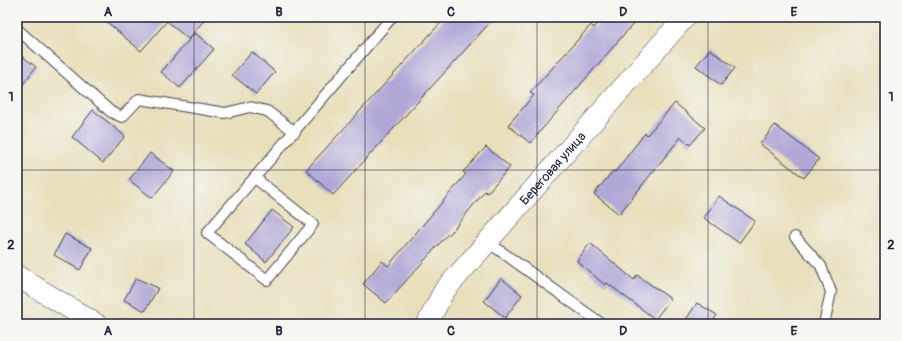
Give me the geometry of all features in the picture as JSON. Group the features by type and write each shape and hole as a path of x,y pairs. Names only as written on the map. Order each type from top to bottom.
{"street":[{"name":"Береговая улица","path":"427,324 444,291 685,17"},
{"path":"17,276 96,324"}],"lane":[{"path":"255,178 313,224 267,280 207,233 392,17"},
{"path":"17,29 111,112 122,117 139,99 225,113 250,107 267,111 295,132"},
{"path":"795,237 821,266 831,292 824,324"},
{"path":"488,242 602,324"}],"building":[{"path":"101,17 207,17 188,39 167,21 141,51"},
{"path":"446,17 495,17 333,195 306,170"},
{"path":"604,17 639,17 530,143 508,125 534,95 530,93 591,25 594,28"},
{"path":"195,33 214,49 180,88 161,72"},
{"path":"710,49 735,68 721,85 696,66"},
{"path":"17,52 36,67 17,92"},
{"path":"252,52 275,72 256,94 232,75"},
{"path":"675,103 705,128 690,145 681,137 619,214 594,194 613,171 615,172 645,133 647,135"},
{"path":"93,110 125,136 103,163 72,137"},
{"path":"775,125 819,159 804,178 760,144"},
{"path":"486,147 510,167 487,193 485,191 449,235 448,234 386,303 363,284 382,261 388,266 466,174 463,172"},
{"path":"150,153 174,171 152,198 129,180"},
{"path":"719,196 755,221 739,243 704,218"},
{"path":"272,210 294,227 266,262 245,244"},
{"path":"65,234 92,248 80,270 54,255"},
{"path":"590,243 634,280 637,275 671,299 655,319 607,283 605,285 577,261"},
{"path":"136,278 158,288 145,311 124,300"},
{"path":"501,278 522,295 505,318 484,301"},
{"path":"697,303 717,315 711,324 683,324"}]}
